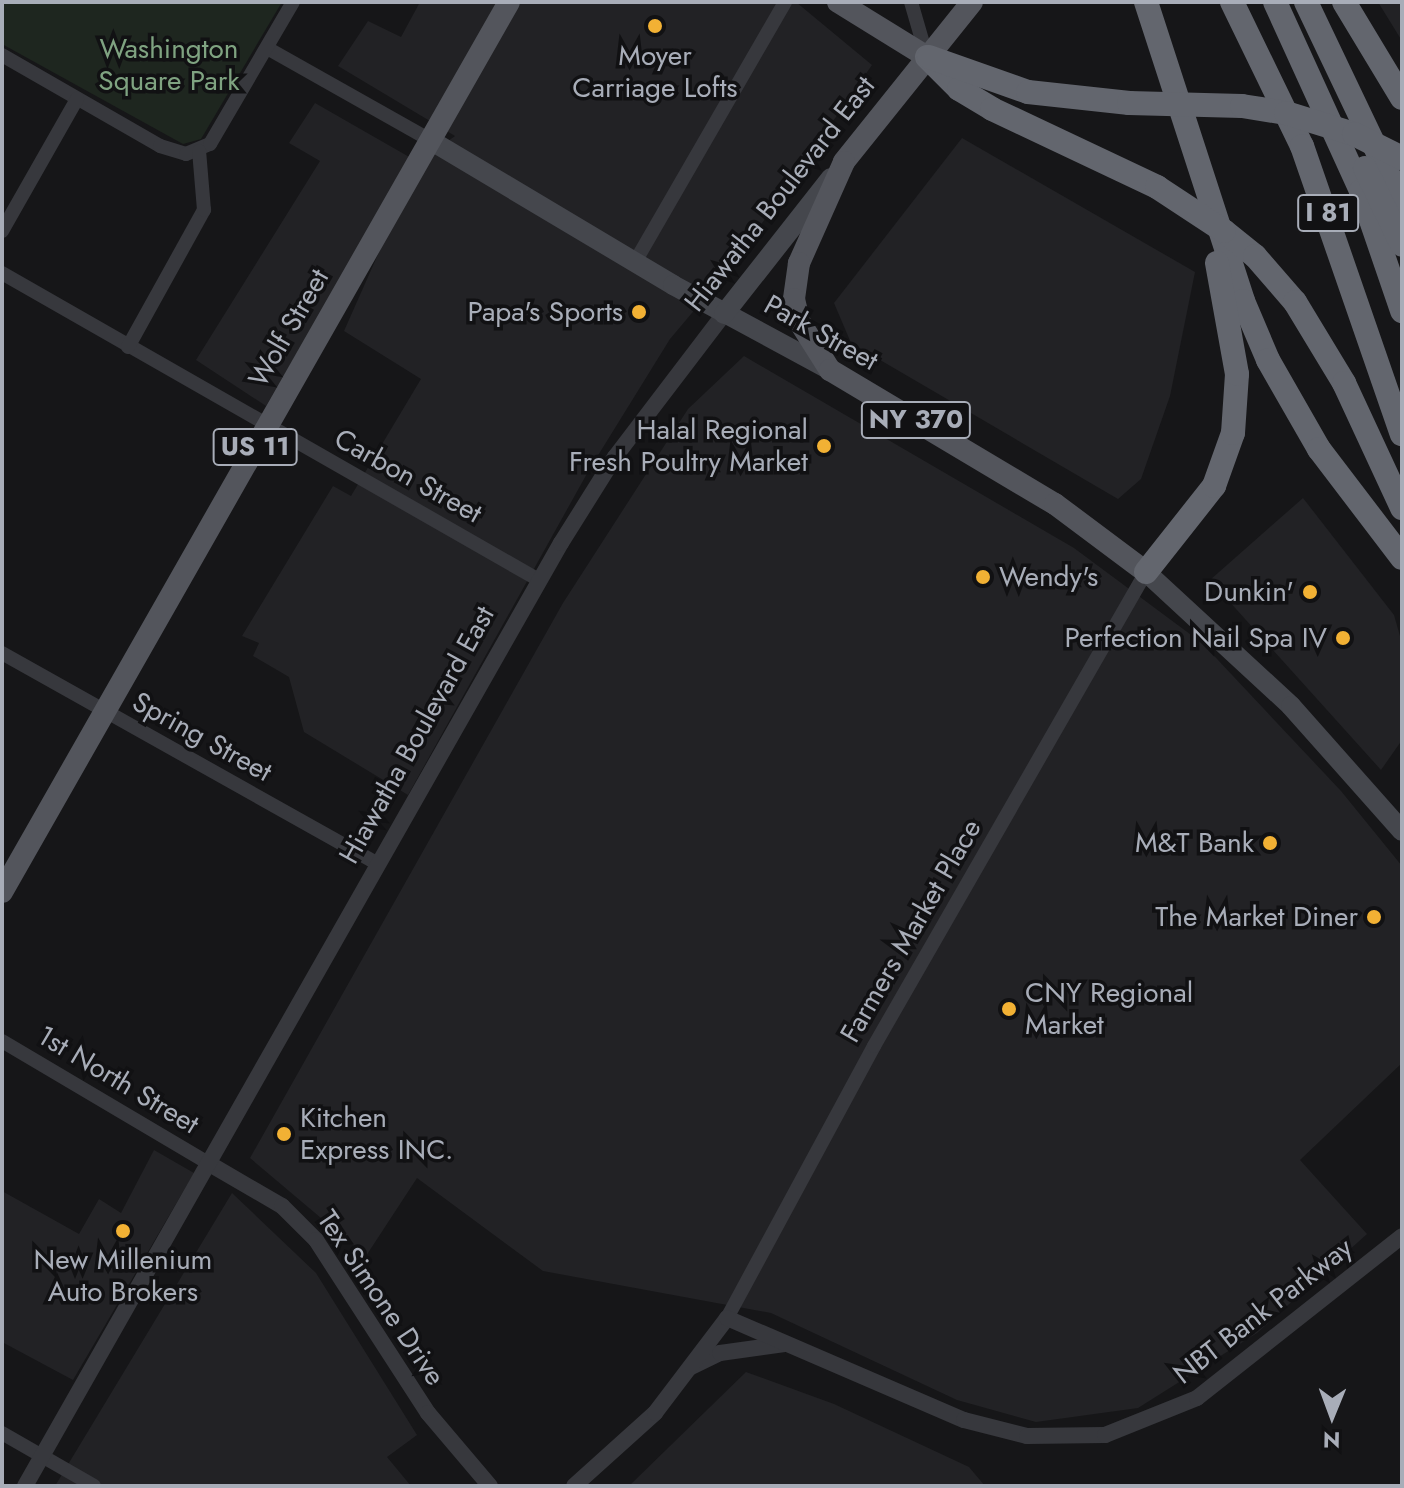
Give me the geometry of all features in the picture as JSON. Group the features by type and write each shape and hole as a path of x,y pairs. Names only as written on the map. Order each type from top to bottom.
{"highway":[{"path":"1146,2 1195,155 1268,360 1319,449 1402,558"},
{"name":"I 81","path":"1232,2 1302,146 1402,434"},
{"path":"1275,2 1402,245"},
{"name":"I 81","path":"1275,2 1361,191 1402,311"},
{"path":"1306,2 1402,203"},
{"path":"1344,2 1402,98"},
{"path":"927,57 1028,92 1129,103 1242,106 1286,113 1354,134 1402,158"},
{"path":"927,57 959,89 992,109 1157,187 1209,219 1255,256 1295,302 1344,383 1402,508"},
{"path":"1146,572 1214,486 1227,456 1237,407 1232,333 1195,155"}],"main road":[{"name":"Wolf Street","path":"2,892 509,2"},
{"path":"838,2 927,57"},
{"name":"Hiawatha Boulevard East","path":"724,314 972,2"},
{"name":"Park Street","path":"430,140 724,314 830,370 1055,504 1146,572 1291,706 1402,831"},
{"path":"830,370 799,321 794,280 844,162"}],"street":[{"path":"2,55 160,146 186,154 199,151 224,123 293,2"},
{"path":"635,262 785,2"},
{"path":"911,2 927,57"},
{"name":"Park Street","path":"267,48 430,140"},
{"path":"2,231 77,99"},
{"path":"128,347 204,210 199,151"},
{"name":"Carbon Street","path":"2,273 266,428 539,580"},
{"name":"Hiawatha Boulevard East","path":"25,1486 539,580 615,457 724,314"},
{"name":"Farmers Market Place","path":"727,1318 880,1037 1146,572"},
{"name":"Spring Street","path":"2,653 104,713 378,864"},
{"name":"1st North Street","path":"2,1041 208,1163"},
{"name":"Tex Simone Drive","path":"208,1163 282,1206 316,1240 428,1413 490,1486"},
{"name":"NBT Bank Parkway","path":"727,1318 1001,1431 1056,1438 1105,1435 1197,1398 1402,1236"},
{"path":"574,1486 655,1413 727,1318"},
{"name":"NBT Bank Parkway","path":"690,1368 744,1347 788,1343"},
{"path":"2,1433 94,1486"}],"shaded area":[{"path":"420,2 796,2 872,65 735,262 670,339 589,470 408,795 304,732 289,677 253,656 259,643 242,636 333,486 351,496 421,379 344,331 419,162 455,136 338,66 368,21 401,37"},
{"path":"1378,2 1402,2 1402,41"},
{"path":"315,103 411,158 266,406 196,360 320,161 289,143"},
{"path":"962,138 1195,272 1170,396 1141,479 1118,499 851,343 834,303"},
{"path":"744,356 1074,548 1202,643 1341,791 1402,866 1402,1063 1300,1160 1367,1234 1257,1333 1138,1408 1036,1422 957,1400 771,1313 543,1271 417,1178 366,1256 250,1158 563,603 688,409"},
{"path":"1303,498 1394,615 1402,643 1402,740 1381,770 1210,580"},
{"path":"154,1150 194,1173 73,1380 2,1342 2,1191 79,1234 99,1199 121,1213"},
{"path":"232,1193 316,1273 417,1435 387,1457 411,1486 55,1486"},
{"path":"746,1372 834,1404 969,1467 985,1486 629,1486"}],"green space":[{"name":"Washington Square Park","path":"2,2 282,2 201,139 183,144 2,44"}],"place":[{"name":"Moyer Carriage Lofts","path":"655,26"},
{"name":"Papa's Sports","path":"639,312"},
{"name":"Halal Regional Fresh Poultry Market","path":"824,446"},
{"name":"Wendy's","path":"983,577"},
{"name":"Dunkin'","path":"1310,592"},
{"name":"Perfection Nail Spa IV","path":"1343,638"},
{"name":"M&T Bank","path":"1270,843"},
{"name":"The Market Diner","path":"1374,917"},
{"name":"CNY Regional Market","path":"1009,1009"},
{"name":"Kitchen Express INC.","path":"284,1134"},
{"name":"New Millenium Auto Brokers","path":"123,1231"}]}
